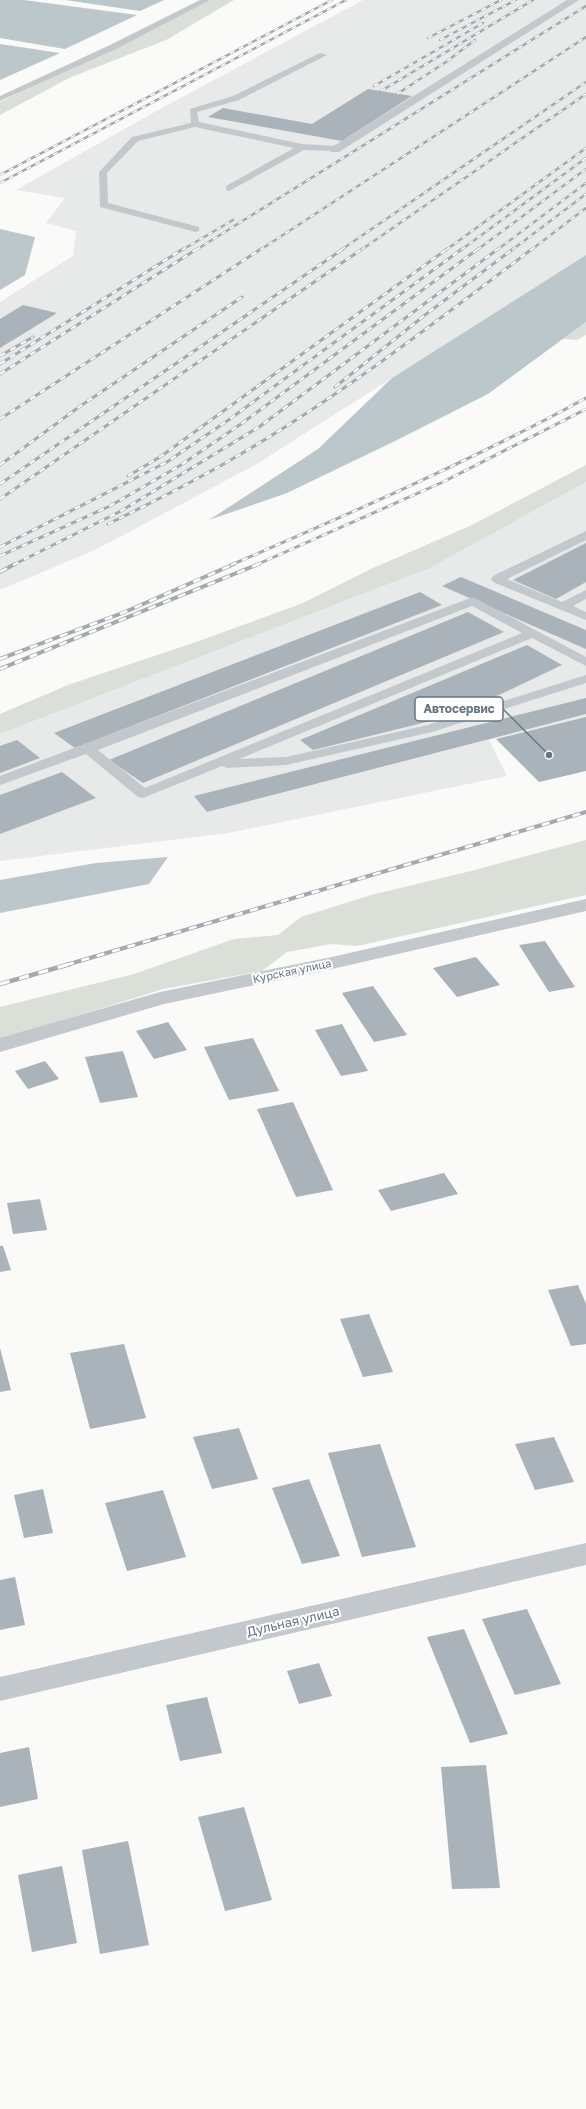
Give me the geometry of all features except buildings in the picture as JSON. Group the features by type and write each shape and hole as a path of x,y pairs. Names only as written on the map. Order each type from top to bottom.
{"street":[{"path":"335,149 574,0"},
{"name":"Курская улица","path":"0,1045 160,998 332,963 586,905"},
{"name":"Дульная улица","path":"0,1689 586,1554"}],"lane":[{"path":"0,99 113,47 206,0"},
{"path":"195,124 193,111 236,98 323,55"},
{"path":"196,229 103,205 103,172 135,139 195,124 302,147 335,149"},
{"path":"229,188 302,147"},
{"path":"586,535 497,579 586,616"},
{"path":"563,606 586,594"},
{"path":"0,781 88,749 473,601 586,662"},
{"path":"88,749 143,794 532,633"},
{"path":"215,764 286,761 432,728 586,679"}],"shaded area":[{"path":"0,0 24,0 137,15 65,49 0,38"},
{"path":"65,0 164,0 140,11"},
{"path":"209,0 234,0 166,40 69,78 0,115 0,102"},
{"path":"363,0 586,0 586,255 255,465 97,549 0,590 0,302 73,256 76,231 46,223 65,198 16,190 160,109"},
{"path":"0,44 60,53 0,80"},
{"path":"0,229 35,237 25,275 0,290"},
{"path":"586,255 586,322 488,394 287,493 209,520 318,449 392,378"},
{"path":"586,322 586,335 577,340 563,339"},
{"path":"586,465 586,482 430,568 0,734 0,714 68,685 199,641 303,603 371,569 472,525"},
{"path":"586,482 586,717 489,740 507,776 228,833 0,861 0,734 430,568"},
{"path":"586,840 586,895 357,946 331,944 287,952 262,971 163,989 0,1040 0,1007 134,974 234,939 278,935 301,917 371,895 471,871"},
{"path":"168,857 149,884 0,913 0,880 96,863"}],"railway":[{"path":"0,175 332,0"},
{"path":"0,183 346,0"},
{"path":"428,38 501,0"},
{"path":"440,40 516,0"},
{"path":"381,91 533,0"},
{"path":"196,250 586,6"},
{"path":"374,86 483,23"},
{"path":"260,250 586,37"},
{"path":"397,94 446,62 475,40"},
{"path":"341,250 586,82"},
{"path":"361,250 586,94"},
{"path":"446,250 586,148"},
{"path":"461,250 586,158"},
{"path":"477,250 586,169"},
{"path":"497,250 586,183"},
{"path":"512,250 586,194"},
{"path":"531,250 586,208"},
{"path":"182,250 233,220"},
{"path":"0,364 183,249"},
{"path":"0,374 197,249"},
{"path":"0,419 261,249"},
{"path":"0,484 343,249"},
{"path":"0,499 362,249"},
{"path":"128,476 160,457 447,249"},
{"path":"0,547 167,462 227,421 462,249"},
{"path":"0,556 110,506 181,465 241,424 478,249"},
{"path":"15,564 121,511 259,427 498,249"},
{"path":"335,387 425,315 513,249"},
{"path":"108,524 219,467 311,410 386,358 532,249"},
{"path":"0,465 79,407 242,297"},
{"path":"0,356 33,337"},
{"path":"231,565 455,465 586,398"},
{"path":"256,565 443,482 586,409"},
{"path":"0,572 15,564"},
{"path":"0,659 125,612 234,564"},
{"path":"0,669 259,564"},
{"path":"66,965 586,812"},
{"path":"0,984 70,964"}],"place":[{"name":"Автосервис","path":"549,755"}]}
